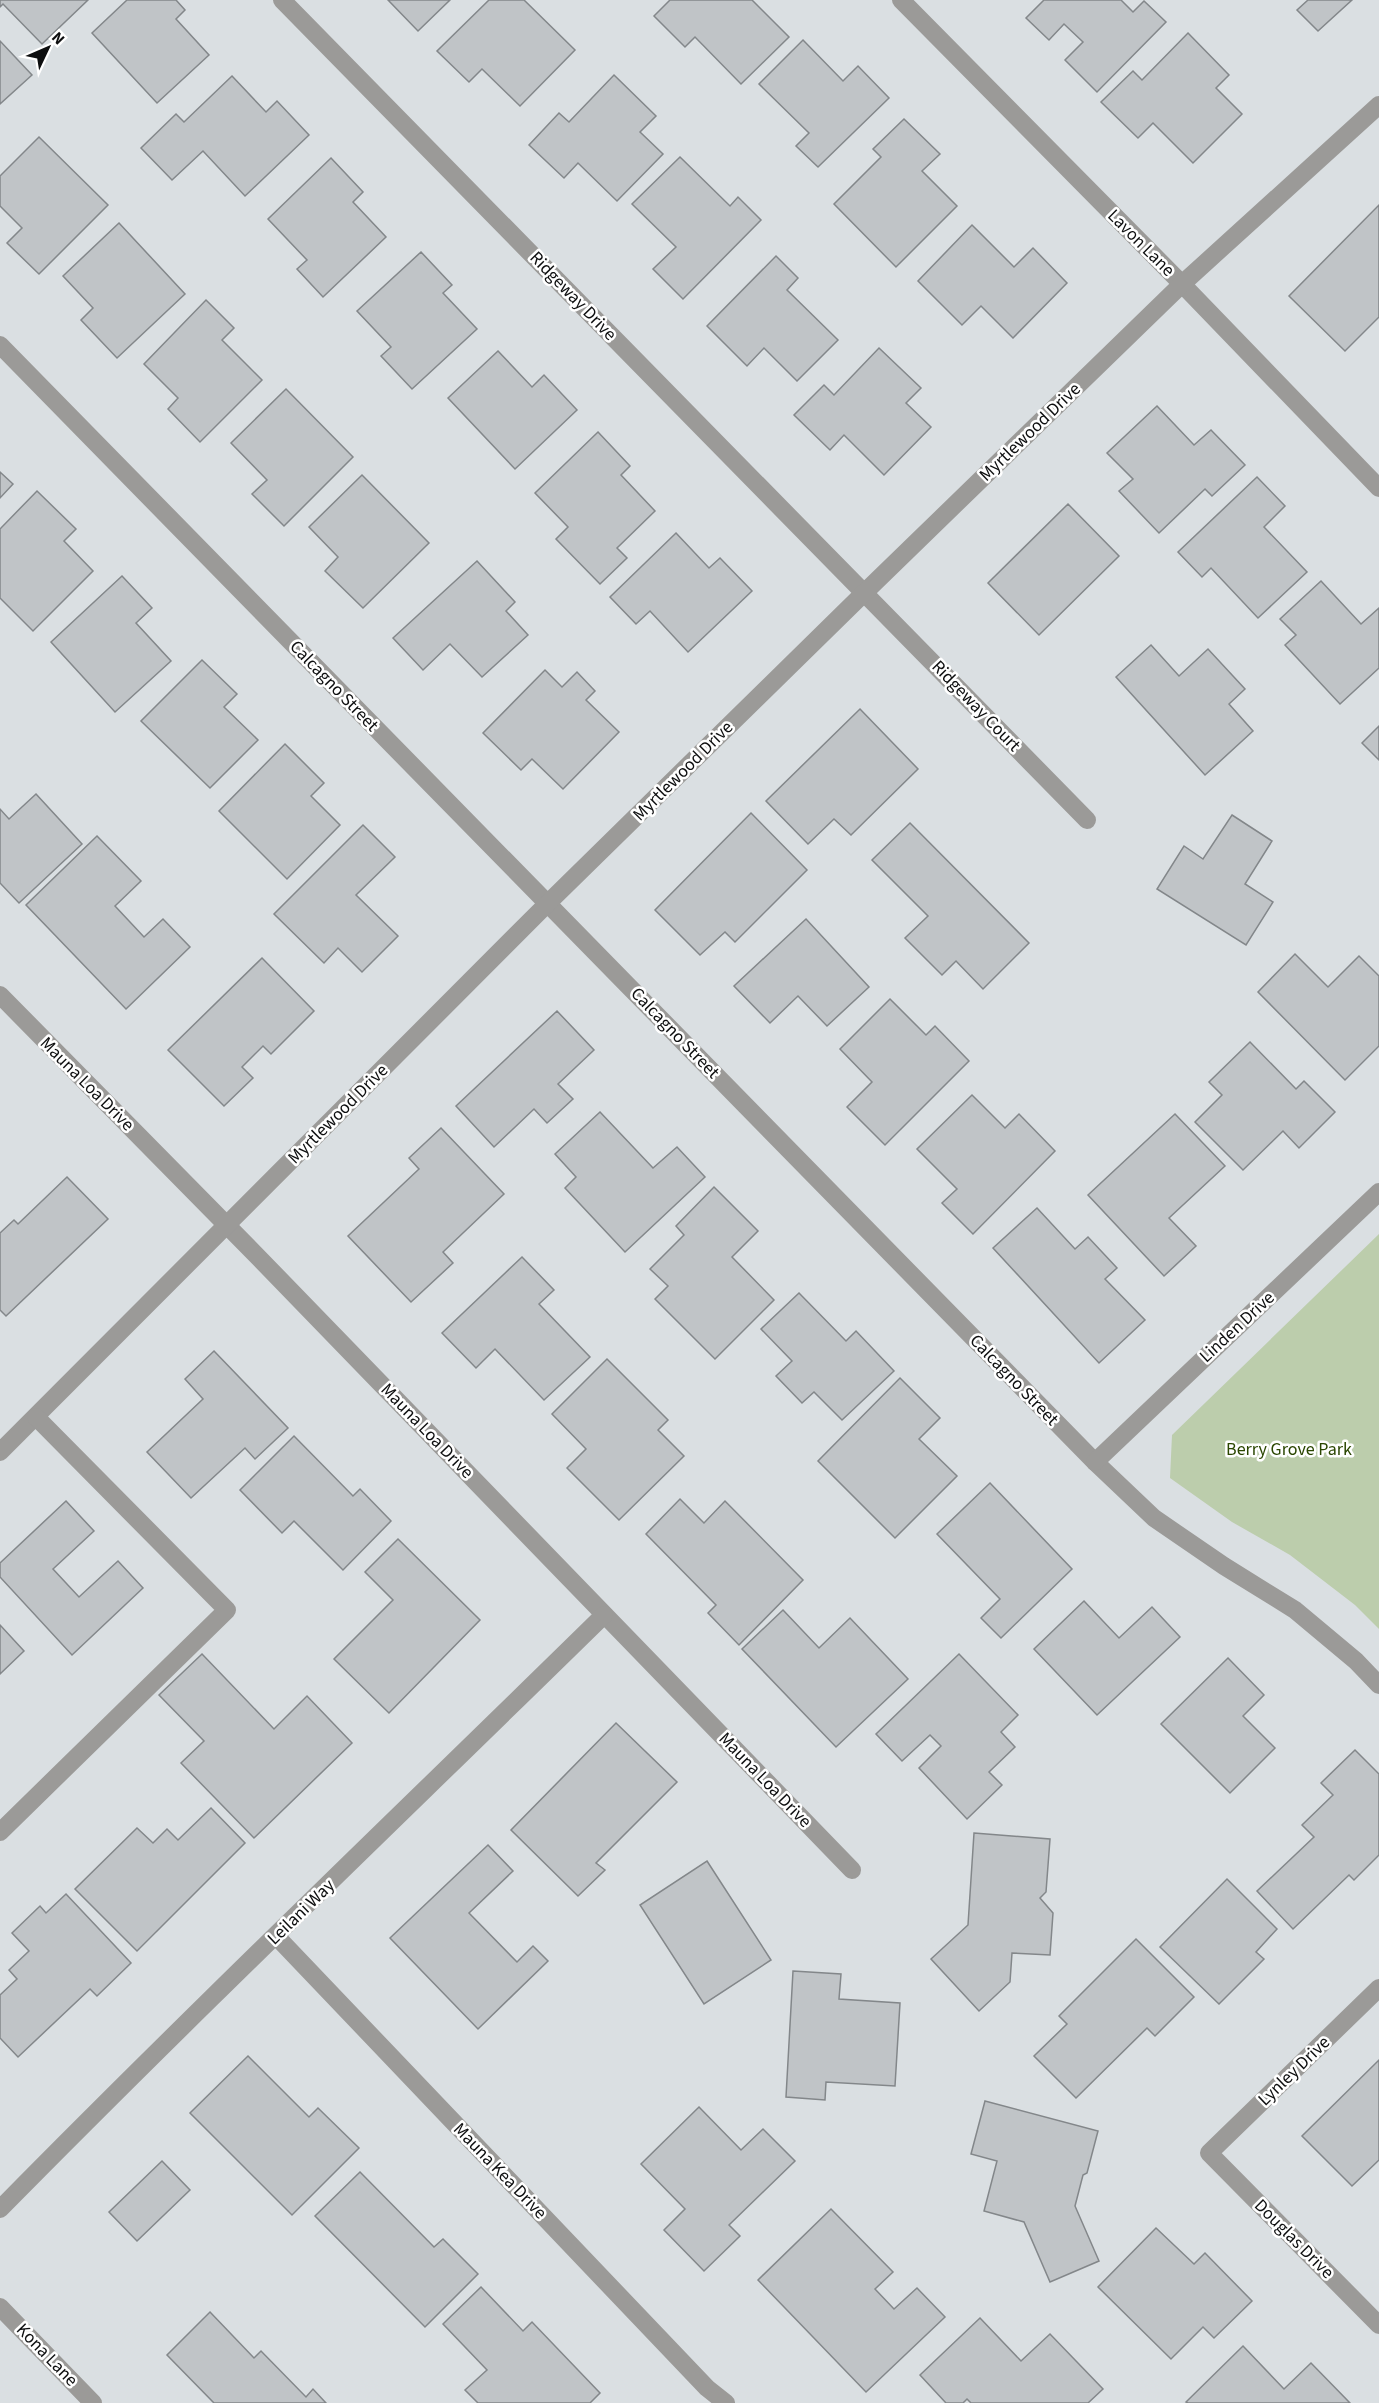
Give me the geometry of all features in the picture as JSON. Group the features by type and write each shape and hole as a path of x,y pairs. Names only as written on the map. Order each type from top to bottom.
{"street":[{"name":"Ridgeway Drive","path":"282,0 864,593"},
{"name":"Lavon Lane","path":"901,0 1182,284 1379,488"},
{"name":"Myrtlewood Drive","path":"0,1452 548,903 864,593 1182,284 1379,105"},
{"name":"Calcagno Street","path":"0,345 1095,1462 1154,1518 1224,1566 1295,1610 1356,1661 1379,1685"},
{"name":"Ridgeway Court","path":"864,593 1087,820"},
{"name":"Mauna Loa Drive","path":"0,995 227,1225 852,1870"},
{"name":"Linden Drive","path":"1095,1462 1379,1192"},
{"path":"0,1832 227,1610 36,1417"},
{"name":"Leilani Way","path":"0,2209 152,2055 604,1615"},
{"name":"Mauna Kea Drive","path":"276,1936 699,2379 726,2403"},
{"name":"Lynley Drive","path":"1209,2153 1379,1988"},
{"name":"Douglas Drive","path":"1209,2153 1379,2325"},
{"name":"Kona Lane","path":"0,2307 93,2403"}],"green space":[{"name":"Berry Grove Park","path":"1379,1234 1379,1629 1355,1605 1290,1555 1232,1522 1170,1478 1172,1435"}],"building":[{"path":"0,0 88,0 42,44 3,4 0,7"},
{"path":"127,0 176,0 185,10 176,19 209,55 157,103 92,33"},
{"path":"388,0 450,0 418,31"},
{"path":"489,0 524,0 575,50 520,106 482,69 469,82 437,51"},
{"path":"670,0 752,0 789,37 741,84 695,37 685,47 654,16"},
{"path":"1044,0 1121,0 1133,12 1144,1 1166,22 1097,92 1065,60 1083,42 1064,24 1049,40 1026,18"},
{"path":"1308,0 1352,0 1318,31 1297,10"},
{"path":"1188,33 1229,75 1216,88 1242,114 1193,163 1153,123 1138,138 1101,102 1133,71 1142,80"},
{"path":"803,40 843,81 858,66 889,98 818,167 796,146 809,133 759,84"},
{"path":"0,41 32,75 0,104"},
{"path":"614,75 656,116 640,132 663,154 617,201 578,163 564,178 529,145 559,113 569,122"},
{"path":"232,76 266,112 277,101 309,135 245,196 203,151 172,180 141,148 176,114 184,122"},
{"path":"904,119 940,154 922,171 957,206 896,267 834,204 881,157 873,149"},
{"path":"39,137 108,205 39,274 7,243 22,228 0,206 0,176"},
{"path":"680,157 730,206 738,197 761,220 683,299 653,269 676,247 632,204"},
{"path":"331,158 363,192 353,202 386,237 323,297 297,269 307,260 268,219"},
{"path":"1379,205 1379,317 1345,351 1289,296"},
{"path":"119,223 185,294 117,358 81,320 93,308 63,276"},
{"path":"972,225 1014,267 1033,248 1067,283 1013,338 981,306 962,325 918,281"},
{"path":"421,252 452,285 443,293 477,329 412,389 381,356 391,347 357,311"},
{"path":"776,256 798,278 787,290 838,340 797,381 764,348 747,366 707,326"},
{"path":"206,300 234,328 222,340 262,380 200,442 168,409 178,398 144,364"},
{"path":"879,348 921,388 906,403 931,427 884,475 844,435 830,450 794,415 824,385 834,395"},
{"path":"498,351 532,387 544,375 577,410 515,469 448,398"},
{"path":"286,389 353,457 284,526 252,494 267,480 231,443"},
{"path":"1157,406 1194,445 1211,430 1245,465 1212,496 1205,489 1159,533 1119,491 1133,479 1107,453"},
{"path":"598,432 630,466 621,475 655,511 617,548 627,558 600,584 556,539 568,527 535,493"},
{"path":"0,472 13,484 0,498"},
{"path":"362,475 429,543 363,608 325,571 338,557 309,527"},
{"path":"1257,477 1285,506 1264,527 1307,572 1258,618 1211,568 1202,577 1178,552"},
{"path":"37,491 76,529 64,541 93,571 33,631 0,598 0,529"},
{"path":"1068,504 1119,556 1039,635 988,583"},
{"path":"676,533 709,568 720,558 752,591 688,652 650,611 636,624 610,597"},
{"path":"477,561 515,602 506,611 528,635 482,677 450,644 423,670 393,638"},
{"path":"122,576 152,608 136,623 171,661 115,712 51,642"},
{"path":"1321,581 1361,624 1379,608 1379,668 1340,704 1285,645 1296,635 1280,619"},
{"path":"1151,645 1179,676 1208,649 1245,689 1229,704 1253,731 1205,775 1116,677"},
{"path":"202,660 237,694 224,707 258,740 210,788 141,721"},
{"path":"545,670 562,687 577,672 595,691 586,700 619,732 563,789 532,759 521,770 483,733"},
{"path":"860,709 918,769 851,835 834,819 808,844 766,801"},
{"path":"1379,726 1379,760 1362,743"},
{"path":"285,744 324,783 311,796 340,825 287,879 219,811"},
{"path":"36,794 82,844 19,903 0,883 0,809 9,819"},
{"path":"751,813 807,870 735,942 725,932 700,955 655,910"},
{"path":"1232,815 1272,841 1245,884 1273,902 1246,945 1157,889 1184,846 1203,859"},
{"path":"910,823 1029,943 983,989 956,961 942,975 905,938 928,916 872,860"},
{"path":"363,825 395,857 356,895 398,936 362,972 338,948 324,963 274,914"},
{"path":"97,836 141,881 115,906 144,937 163,919 190,947 126,1009 26,905"},
{"path":"806,919 869,987 827,1026 798,996 770,1023 734,986"},
{"path":"1295,954 1328,987 1359,956 1379,976 1379,1046 1345,1080 1258,992"},
{"path":"262,958 314,1011 271,1054 263,1046 242,1067 253,1078 224,1106 168,1050"},
{"path":"890,999 926,1035 935,1026 969,1061 885,1145 847,1107 872,1082 840,1049"},
{"path":"557,1011 594,1050 558,1084 573,1099 547,1123 534,1109 494,1147 456,1106"},
{"path":"1250,1042 1296,1089 1304,1081 1335,1112 1299,1148 1283,1131 1243,1170 1195,1122 1222,1095 1209,1082"},
{"path":"972,1095 1005,1128 1019,1114 1055,1151 973,1234 942,1203 957,1189 917,1149"},
{"path":"600,1112 653,1168 677,1147 705,1177 625,1252 565,1188 576,1177 555,1154"},
{"path":"1175,1114 1225,1166 1169,1218 1196,1246 1164,1276 1088,1195"},
{"path":"441,1128 504,1194 443,1252 453,1263 411,1302 348,1236 419,1169 409,1158"},
{"path":"67,1177 108,1219 6,1316 0,1310 0,1233 14,1220 18,1224"},
{"path":"714,1187 758,1231 732,1257 774,1300 715,1359 655,1299 668,1286 650,1269 684,1235 676,1226"},
{"path":"1037,1208 1075,1249 1088,1237 1117,1268 1105,1279 1145,1320 1099,1363 993,1248"},
{"path":"522,1257 554,1290 539,1304 590,1357 544,1400 495,1349 476,1368 442,1333"},
{"path":"799,1293 846,1341 856,1331 894,1371 842,1420 814,1392 802,1403 776,1376 792,1361 761,1329"},
{"path":"214,1351 288,1428 255,1459 245,1448 191,1498 147,1452 203,1399 185,1379"},
{"path":"607,1359 668,1420 658,1430 684,1456 619,1520 567,1468 586,1449 552,1414"},
{"path":"900,1378 940,1418 919,1439 957,1476 895,1538 818,1461"},
{"path":"294,1436 353,1496 360,1489 391,1521 343,1570 294,1521 282,1533 240,1490"},
{"path":"990,1483 1072,1569 1001,1638 981,1618 1000,1599 937,1534"},
{"path":"680,1499 704,1523 725,1501 803,1580 739,1645 708,1613 716,1605 646,1534"},
{"path":"66,1501 94,1531 53,1569 79,1597 118,1561 143,1588 72,1655 0,1577 0,1563"},
{"path":"398,1539 480,1620 389,1713 334,1659 393,1600 365,1572"},
{"path":"1084,1601 1119,1638 1152,1607 1180,1637 1097,1715 1034,1649"},
{"path":"783,1610 819,1648 850,1618 908,1679 836,1747 742,1649"},
{"path":"0,1625 24,1651 0,1674"},
{"path":"202,1654 274,1729 307,1696 352,1743 254,1838 181,1763 204,1741 159,1695"},
{"path":"959,1654 1018,1715 1001,1732 1015,1747 989,1772 1002,1785 967,1819 919,1768 941,1746 930,1735 902,1761 876,1734"},
{"path":"1228,1658 1264,1695 1243,1716 1275,1748 1230,1793 1161,1724"},
{"path":"616,1723 677,1782 596,1863 605,1870 578,1896 511,1830"},
{"path":"1355,1750 1379,1774 1379,1855 1354,1880 1349,1875 1293,1929 1257,1891 1314,1837 1302,1825 1333,1795 1321,1783"},
{"path":"211,1808 245,1843 137,1951 75,1889 137,1828 153,1843 167,1829 178,1840"},
{"path":"974,1833 1050,1839 1046,1892 1040,1898 1053,1913 1050,1955 1012,1953 1010,1982 979,2011 931,1959 968,1925"},
{"path":"488,1845 513,1871 469,1913 517,1962 533,1946 548,1961 478,2029 390,1938"},
{"path":"707,1861 771,1960 704,2004 640,1905"},
{"path":"1227,1879 1277,1929 1256,1952 1264,1959 1219,2004 1160,1947"},
{"path":"66,1894 131,1963 97,1996 90,1989 18,2057 0,2038 0,1995 17,1979 9,1970 29,1951 12,1933 40,1906 46,1913"},
{"path":"1136,1939 1194,1997 1155,2036 1147,2028 1076,2098 1034,2056 1067,2024 1059,2016"},
{"path":"793,1971 841,1974 839,1999 900,2003 895,2086 826,2082 825,2100 786,2097"},
{"path":"248,2056 309,2117 318,2108 359,2148 292,2215 190,2113"},
{"path":"1379,2060 1379,2160 1352,2186 1302,2136"},
{"path":"985,2101 1098,2131 1075,2206 1099,2261 1050,2282 1024,2222 984,2211 997,2161 971,2154"},
{"path":"699,2107 741,2150 763,2129 795,2161 729,2225 740,2236 704,2271 664,2230 685,2209 641,2164"},
{"path":"162,2161 190,2190 137,2241 109,2212"},
{"path":"360,2172 434,2247 443,2239 478,2274 425,2327 315,2216"},
{"path":"831,2209 893,2272 875,2289 894,2309 917,2288 945,2317 866,2392 758,2280"},
{"path":"1156,2228 1194,2264 1205,2253 1252,2301 1214,2338 1203,2327 1171,2359 1098,2287"},
{"path":"481,2287 523,2331 532,2322 600,2393 590,2403 478,2403 465,2390 487,2370 443,2324"},
{"path":"210,2312 254,2358 261,2351 306,2397 313,2389 326,2403 214,2403 167,2355"},
{"path":"980,2318 1021,2361 1050,2334 1103,2389 1088,2403 971,2403 967,2399 963,2403 946,2403 920,2375"},
{"path":"1243,2346 1284,2389 1311,2363 1350,2403 1186,2402"}]}
